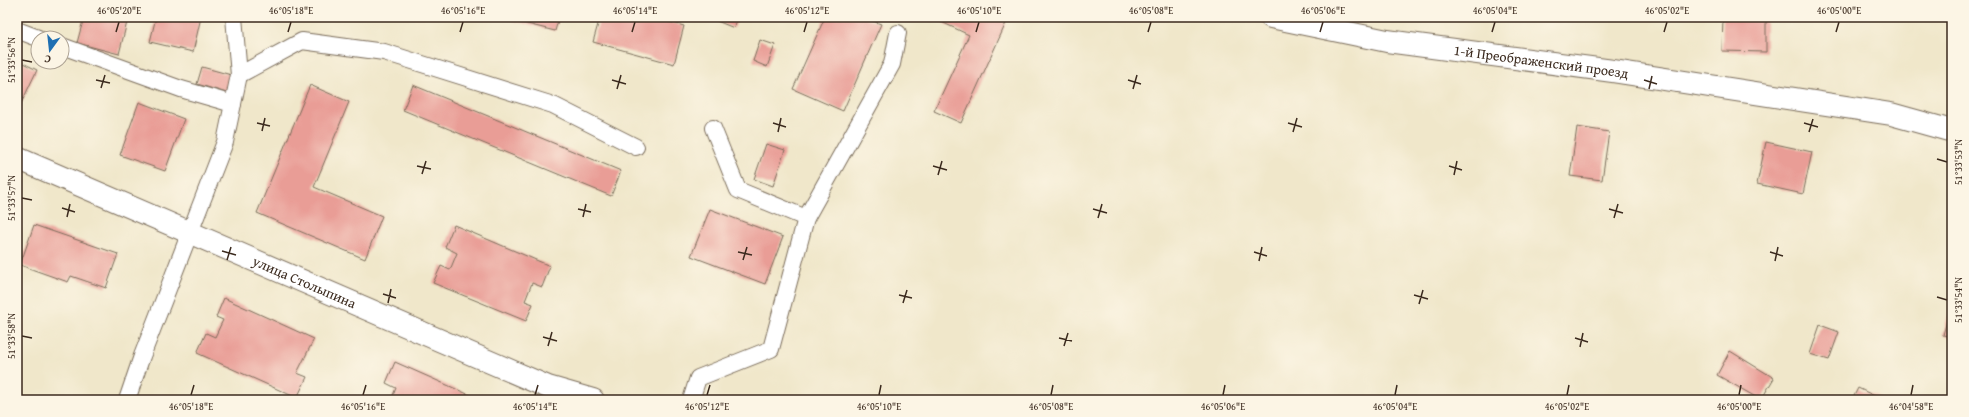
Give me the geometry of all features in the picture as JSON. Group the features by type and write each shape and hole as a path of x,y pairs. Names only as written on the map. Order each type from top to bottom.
{"street":[{"name":"1-й Преображенский проезд","path":"1272,17 1388,40 1613,71 1890,114 1952,131"},
{"name":"улица Столыпина","path":"17,158 548,387 593,400"}],"lane":[{"path":"127,400 142,356 191,233 225,142 239,74 234,17"},
{"path":"17,30 30,35"},
{"path":"691,400 698,378 771,349 806,218 892,64 898,33"},
{"path":"239,74 302,41 384,52 553,104 636,147"},
{"path":"70,49 181,89 233,104"},
{"path":"713,128 738,190 806,218"}],"building":[{"path":"84,17 109,17 127,22 119,54 77,43"},
{"path":"156,17 201,17 193,52 150,42"},
{"path":"499,17 559,17 555,31"},
{"path":"600,17 652,17 684,26 674,64 593,42"},
{"path":"718,17 738,17 734,28 717,21"},
{"path":"825,17 863,17 881,24 843,111 793,89"},
{"path":"931,17 994,17 1006,23 961,123 934,111 969,35"},
{"path":"1723,17 1766,17 1766,52 1722,51"},
{"path":"760,40 775,45 767,67 753,61"},
{"path":"17,60 30,66 30,70 37,70 17,112"},
{"path":"202,67 235,76 230,94 197,84"},
{"path":"310,85 349,102 314,187 382,216 365,259 257,213"},
{"path":"413,85 621,171 611,196 403,110"},
{"path":"139,102 184,119 165,171 120,155"},
{"path":"1577,127 1609,132 1602,180 1570,176"},
{"path":"1766,142 1812,152 1803,194 1757,184"},
{"path":"766,144 785,150 773,186 754,179"},
{"path":"710,209 783,237 765,284 691,256"},
{"path":"34,225 118,254 106,288 71,276 68,282 20,265"},
{"path":"454,225 550,266 542,287 532,283 525,301 533,304 526,321 433,283 441,266 450,270 457,253 445,247"},
{"path":"224,298 314,339 297,373 307,377 297,398 197,353 206,333 215,337 223,320 216,317"},
{"path":"1952,302 1952,337 1943,335"},
{"path":"1820,325 1839,332 1829,360 1810,354"},
{"path":"1730,351 1774,378 1761,400 1717,375"},
{"path":"395,362 481,400 391,400 396,388 386,383"},
{"path":"1858,388 1883,400 1852,400"}]}
